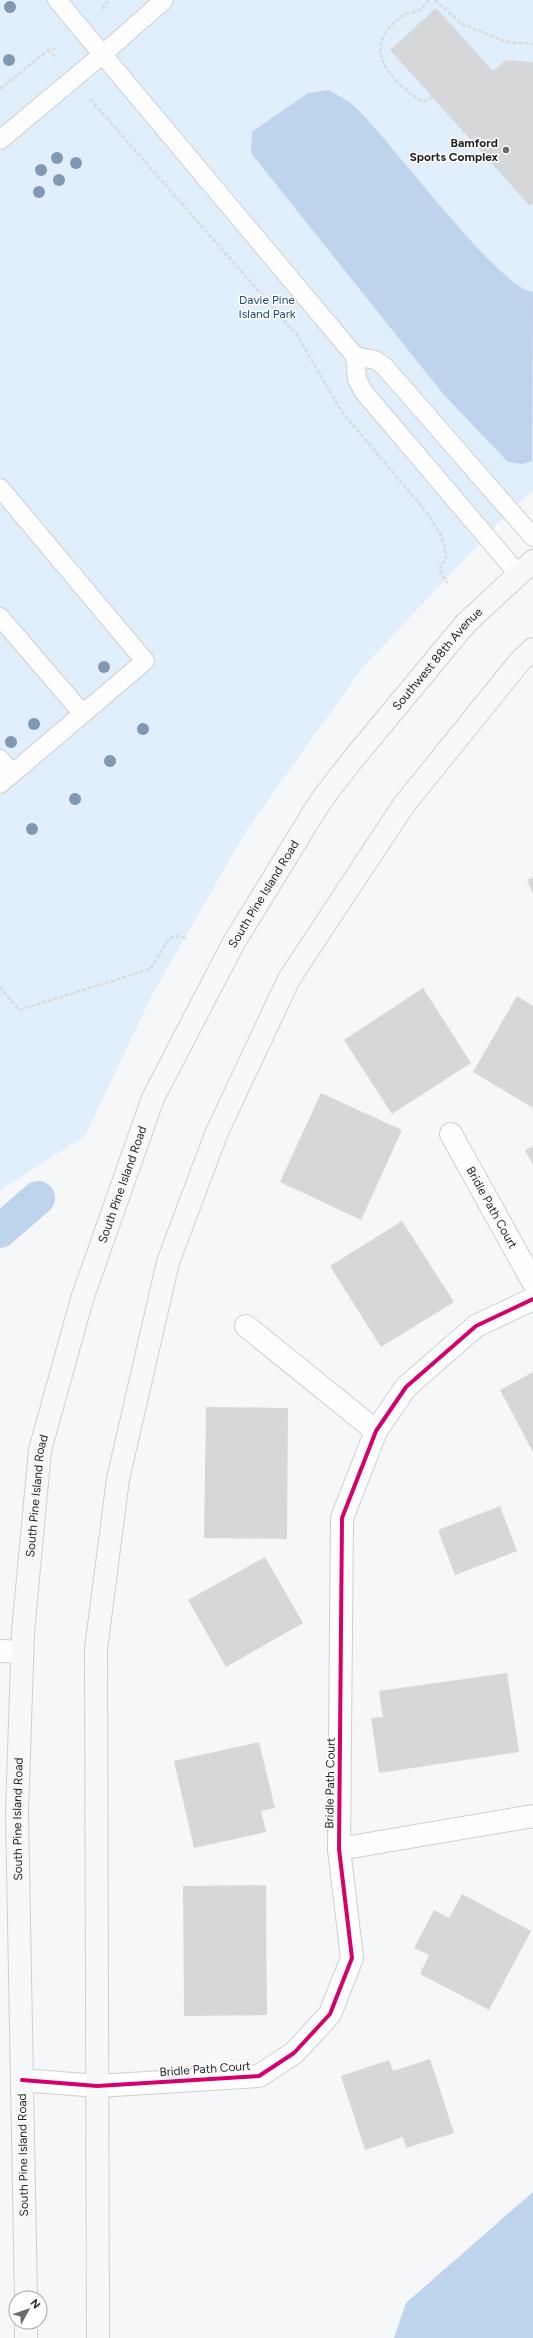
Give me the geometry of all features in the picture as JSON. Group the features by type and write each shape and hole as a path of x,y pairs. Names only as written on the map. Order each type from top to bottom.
{"main road":[{"name":"Southwest 88th Avenue","path":"348,764 466,623 526,568"},
{"path":"98,2338 96,1649 118,1479 168,1262 217,1132 289,979 403,806 520,661 533,648"},
{"name":"South Pine Island Road","path":"26,2290 17,1812 22,1652 40,1450 82,1300 153,1098 233,944 320,802 348,764"}],"street":[{"name":"Bridle Path Court","path":"450,1134 533,1282"},
{"name":"Bridle Path Court","path":"22,2080 97,2086 259,2076 294,2053 330,2014 352,1958 339,1849 342,1518 376,1431 406,1387 476,1326 533,1299"},
{"path":"246,1326 376,1431"},
{"path":"0,1651 22,1652"},
{"path":"339,1849 533,1816"}],"lane":[{"path":"57,0 355,356 357,379 363,391 526,568"},
{"path":"0,140 103,54 164,0"},
{"path":"355,356 375,360 384,366 533,537"},
{"path":"0,488 145,661 6,778 0,759"},
{"path":"0,617 83,714"}],"path":[{"path":"102,9 109,0"},
{"path":"429,0 419,10 402,15 389,27 382,37 379,54 387,70 410,94 423,102 432,97"},
{"path":"435,0 462,24 507,42 533,44"},
{"path":"0,89 48,50 57,48"},
{"path":"48,50 56,57"},
{"path":"90,99 297,335 342,412 364,440 424,509 439,531 446,547 446,559 439,569 447,583"},
{"path":"0,987 19,1010 150,968 170,938 177,936 188,939"}],"green space":[{"name":"Davie Pine Island Park","path":"0,0 533,0 533,491 509,512 363,667 246,831 152,995 85,1136 0,1190"}],"water":[{"path":"329,90 352,104 444,210 496,266 517,285 533,292 532,461 522,464 508,462 444,395 251,153 252,132 308,93"},
{"path":"533,2192 533,2338 394,2338 406,2303"}],"building":[{"name":"Bamford Sports Complex","path":"436,8 493,71 506,60 533,62 533,203 530,206 390,50"},
{"path":"533,877 533,894 527,880"},
{"path":"423,988 471,1063 392,1114 344,1040"},
{"path":"517,996 533,1006 533,1108 473,1072"},
{"path":"321,1093 402,1130 361,1220 280,1182"},
{"path":"533,1146 533,1165 525,1150"},
{"path":"402,1221 454,1302 381,1347 330,1266"},
{"path":"533,1372 533,1452 500,1390"},
{"path":"206,1407 288,1408 287,1539 204,1538"},
{"path":"500,1506 517,1551 455,1575 438,1530"},
{"path":"265,1557 303,1623 226,1667 188,1600"},
{"path":"507,1673 519,1752 379,1773 371,1718 383,1717 379,1691"},
{"path":"259,1742 275,1808 261,1811 266,1832 194,1848 174,1761"},
{"path":"266,1885 267,2015 184,2016 183,1886"},
{"path":"462,1894 531,1931 489,2010 420,1974 429,1955 414,1948 434,1910 449,1918"},
{"path":"430,2059 454,2133 406,2148 403,2137 365,2150 341,2076 389,2060 393,2071"}],"waterway":[{"path":"0,1231 38,1198"}],"cycle path":[{"path":"22,2080 97,2086 259,2076 294,2053 330,2014 352,1958 339,1849 342,1518 376,1431 406,1387 476,1326 533,1299"}],"place":[{"name":"Bamford Sports Complex","path":"506,150"}]}
